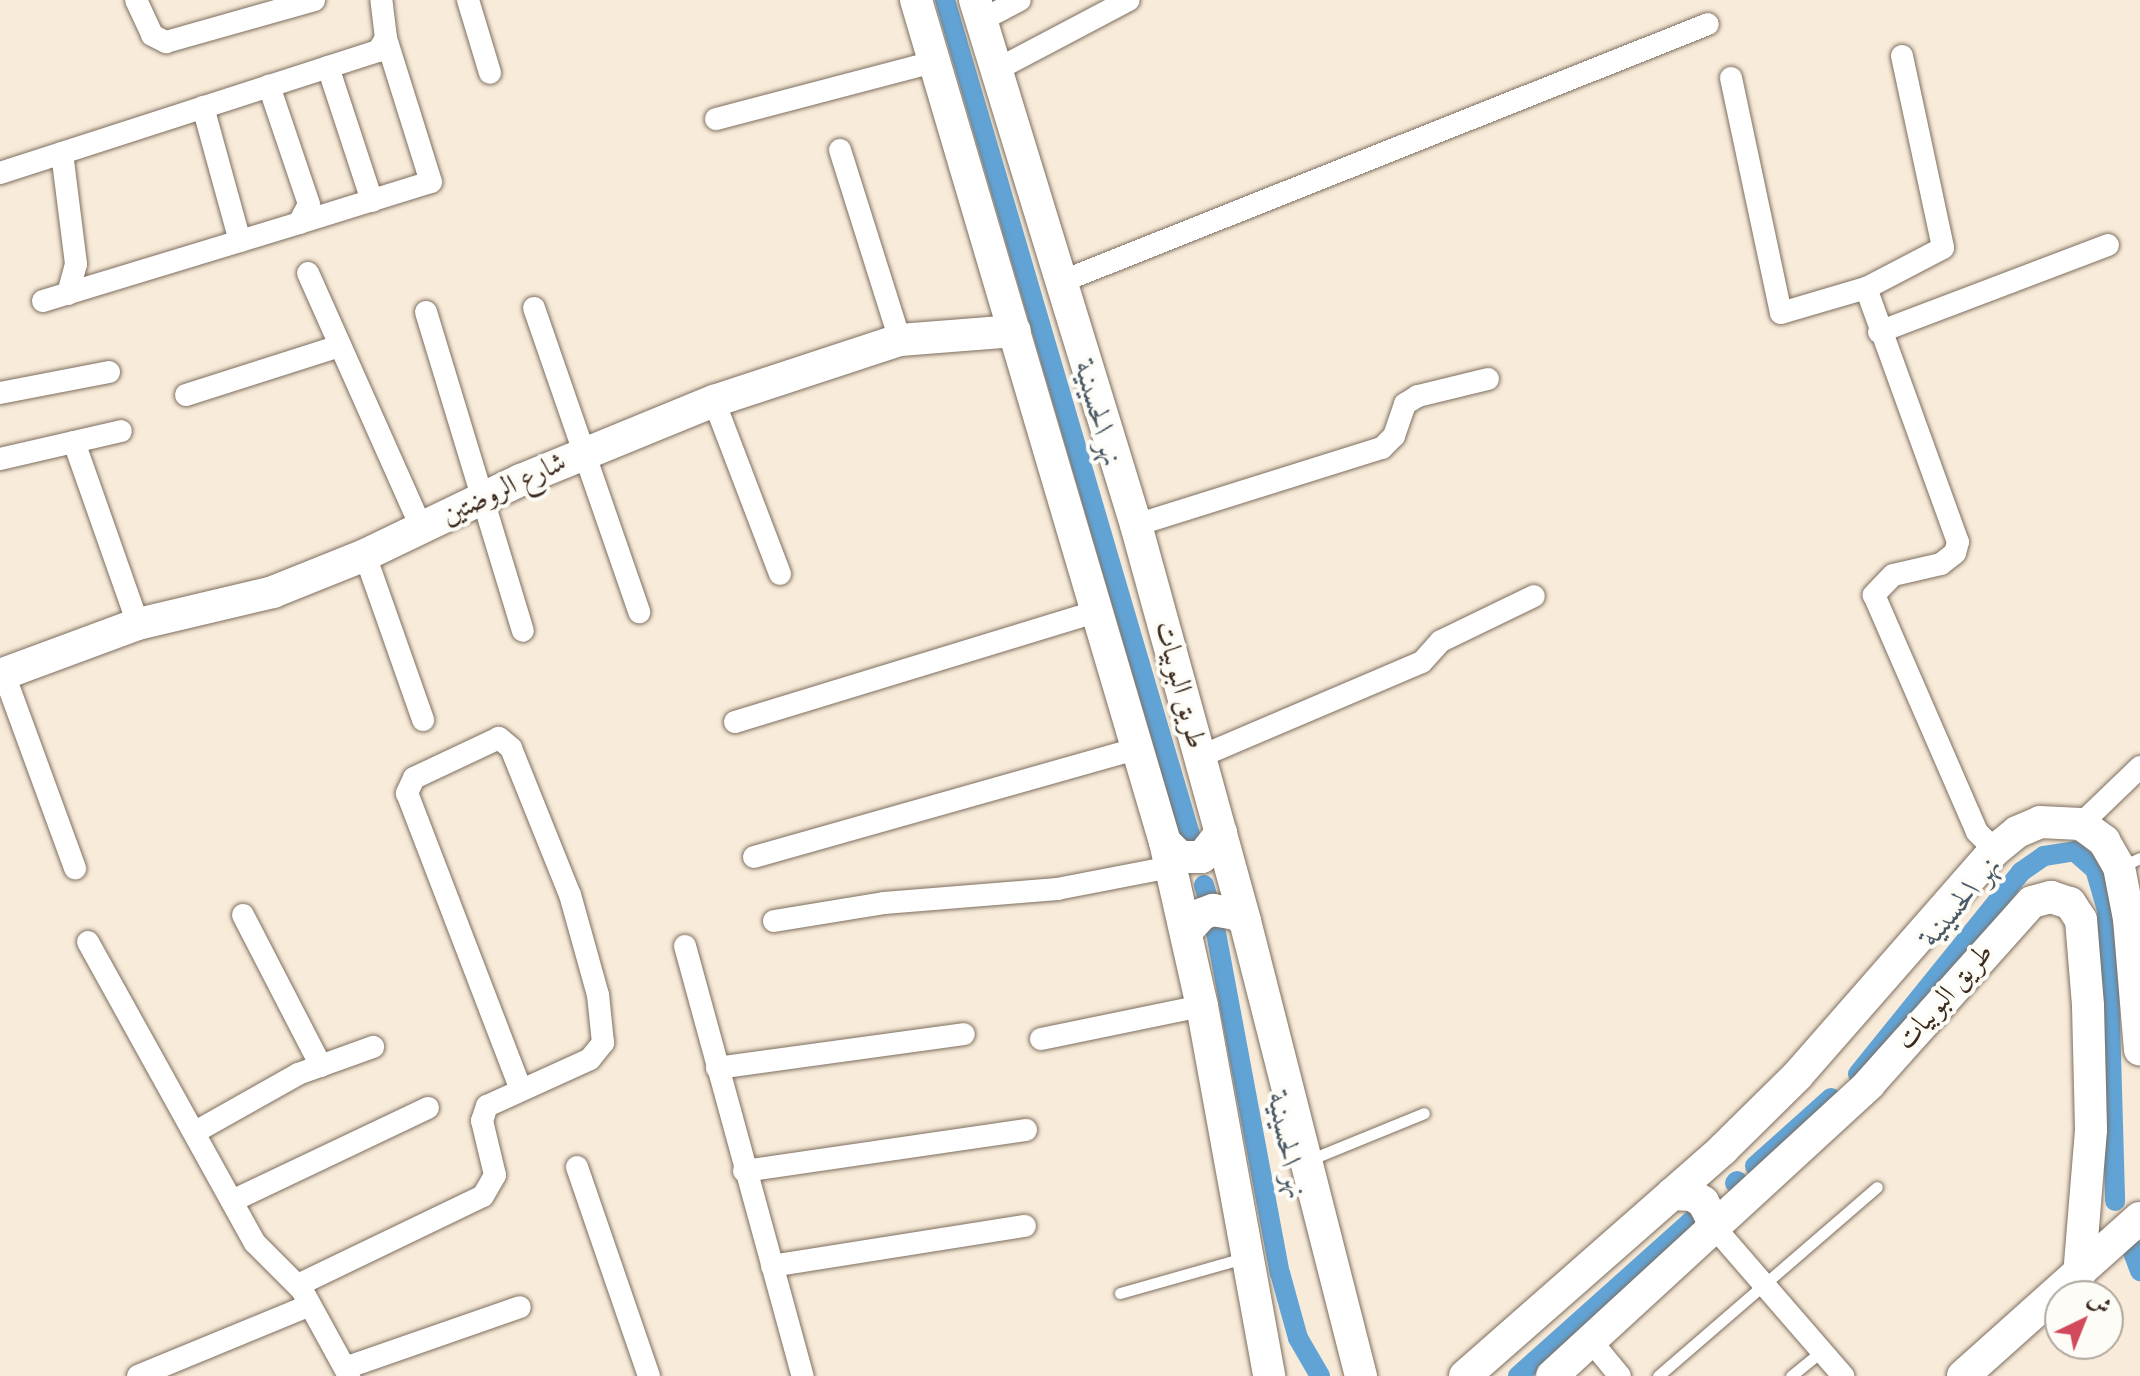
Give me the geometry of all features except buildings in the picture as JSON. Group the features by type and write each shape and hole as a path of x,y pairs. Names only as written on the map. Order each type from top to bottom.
{"main road":[{"name":"طريق البوبيات","path":"916,0 1099,611 1168,854 1202,1006 1244,1258 1269,1376"},
{"name":"طريق البوبيات","path":"978,10 1136,525 1245,921 1361,1376"},
{"name":"شارع الروضتين","path":"2,675 138,624 273,592 365,555 484,496 714,401 900,340 1015,331"},
{"name":"طريق البوبيات","path":"1465,1376 1732,1141 1808,1065 1995,850 2040,822 2081,824"},
{"path":"2081,824 2130,863 2129,919 2140,1050"},
{"path":"1168,854 1202,857 1221,833"},
{"name":"طريق البوبيات","path":"1552,1376 1869,1084 2024,909 2051,897 2070,903 2082,930 2088,1006 2089,1188 2079,1276"},
{"path":"1186,932 1202,914 1213,910 1236,914 1245,921"},
{"path":"1732,1141 1733,1160 1741,1170 1759,1178 1772,1175"},
{"path":"1963,1376 2079,1276 2140,1216 2113,1206 2089,1188"},
{"path":"1672,1194 1692,1195 1703,1202 1712,1219 1713,1230"}],"street":[{"path":"136,0 152,35 166,42 314,0"},
{"path":"43,301 431,182 386,38 381,0"},
{"path":"468,0 490,73"},
{"path":"978,10 1020,0"},
{"path":"996,70 1129,0"},
{"path":"1063,281 1708,24"},
{"path":"0,173 378,51 386,38"},
{"path":"1731,78 1781,313 1866,288 1943,248 1902,56"},
{"path":"716,119 934,62"},
{"path":"328,67 372,201"},
{"path":"269,86 309,204 299,223"},
{"path":"203,107 240,241"},
{"path":"840,150 900,340"},
{"path":"62,153 76,264 68,294"},
{"path":"1879,332 2108,245"},
{"path":"308,273 421,527"},
{"path":"1866,288 1879,332 1958,542 1955,553 1941,564 1893,575 1880,584 1874,595 1876,609 1977,832 1995,850"},
{"path":"534,308 639,612"},
{"path":"426,312 523,631"},
{"path":"186,395 340,346"},
{"path":"0,393 109,372"},
{"path":"1136,525 1382,448 1394,436 1405,404 1418,396 1488,379"},
{"path":"714,401 780,574"},
{"path":"0,459 121,431"},
{"path":"74,442 138,624"},
{"path":"365,555 423,720"},
{"path":"1199,757 1422,662 1441,641 1534,596"},
{"path":"735,722 1099,611"},
{"path":"2,675 75,868"},
{"path":"298,1285 483,1196 495,1175 482,1115 491,1103 590,1059 603,1043 604,1029 570,895 511,748 499,738 414,778 407,793 520,1088"},
{"path":"754,857 1136,749"},
{"path":"2081,824 2140,767"},
{"path":"774,921 884,903 1057,889 1168,854"},
{"path":"243,915 321,1066"},
{"path":"88,942 197,1131 262,1252 298,1285 347,1372 520,1307"},
{"path":"685,946 744,1171 803,1376"},
{"path":"1041,1039 1202,1006"},
{"path":"717,1068 964,1034"},
{"path":"197,1131 321,1066 373,1047"},
{"path":"232,1201 428,1108"},
{"path":"744,1171 1026,1130"},
{"path":"577,1167 645,1375"},
{"path":"772,1266 1025,1226"},
{"path":"1713,1230 1763,1282 1843,1376"},
{"path":"138,1376 310,1305"},
{"path":"1591,1341 1620,1376"}],"lane":[{"path":"1305,1162 1424,1113"},
{"path":"1658,1376 1763,1282 1877,1187"},
{"path":"1120,1293 1244,1258"},
{"path":"1791,1376 1822,1351"}],"waterway":[{"name":"نهر الحسينية","path":"945,0 1193,845"},
{"name":"نهر الحسينية","path":"1858,1074 2021,872 2044,856 2074,851 2095,869 2107,910 2115,1201"},
{"name":"نهر الحسينية","path":"1204,885 1208,899"},
{"name":"نهر الحسينية","path":"1214,922 1280,1273 1298,1338 1320,1376"},
{"name":"نهر الحسينية","path":"1755,1166 1831,1098"},
{"name":"نهر الحسينية","path":"1518,1376 1695,1218"},
{"name":"نهر الحسينية","path":"2124,1228 2140,1271"}]}
